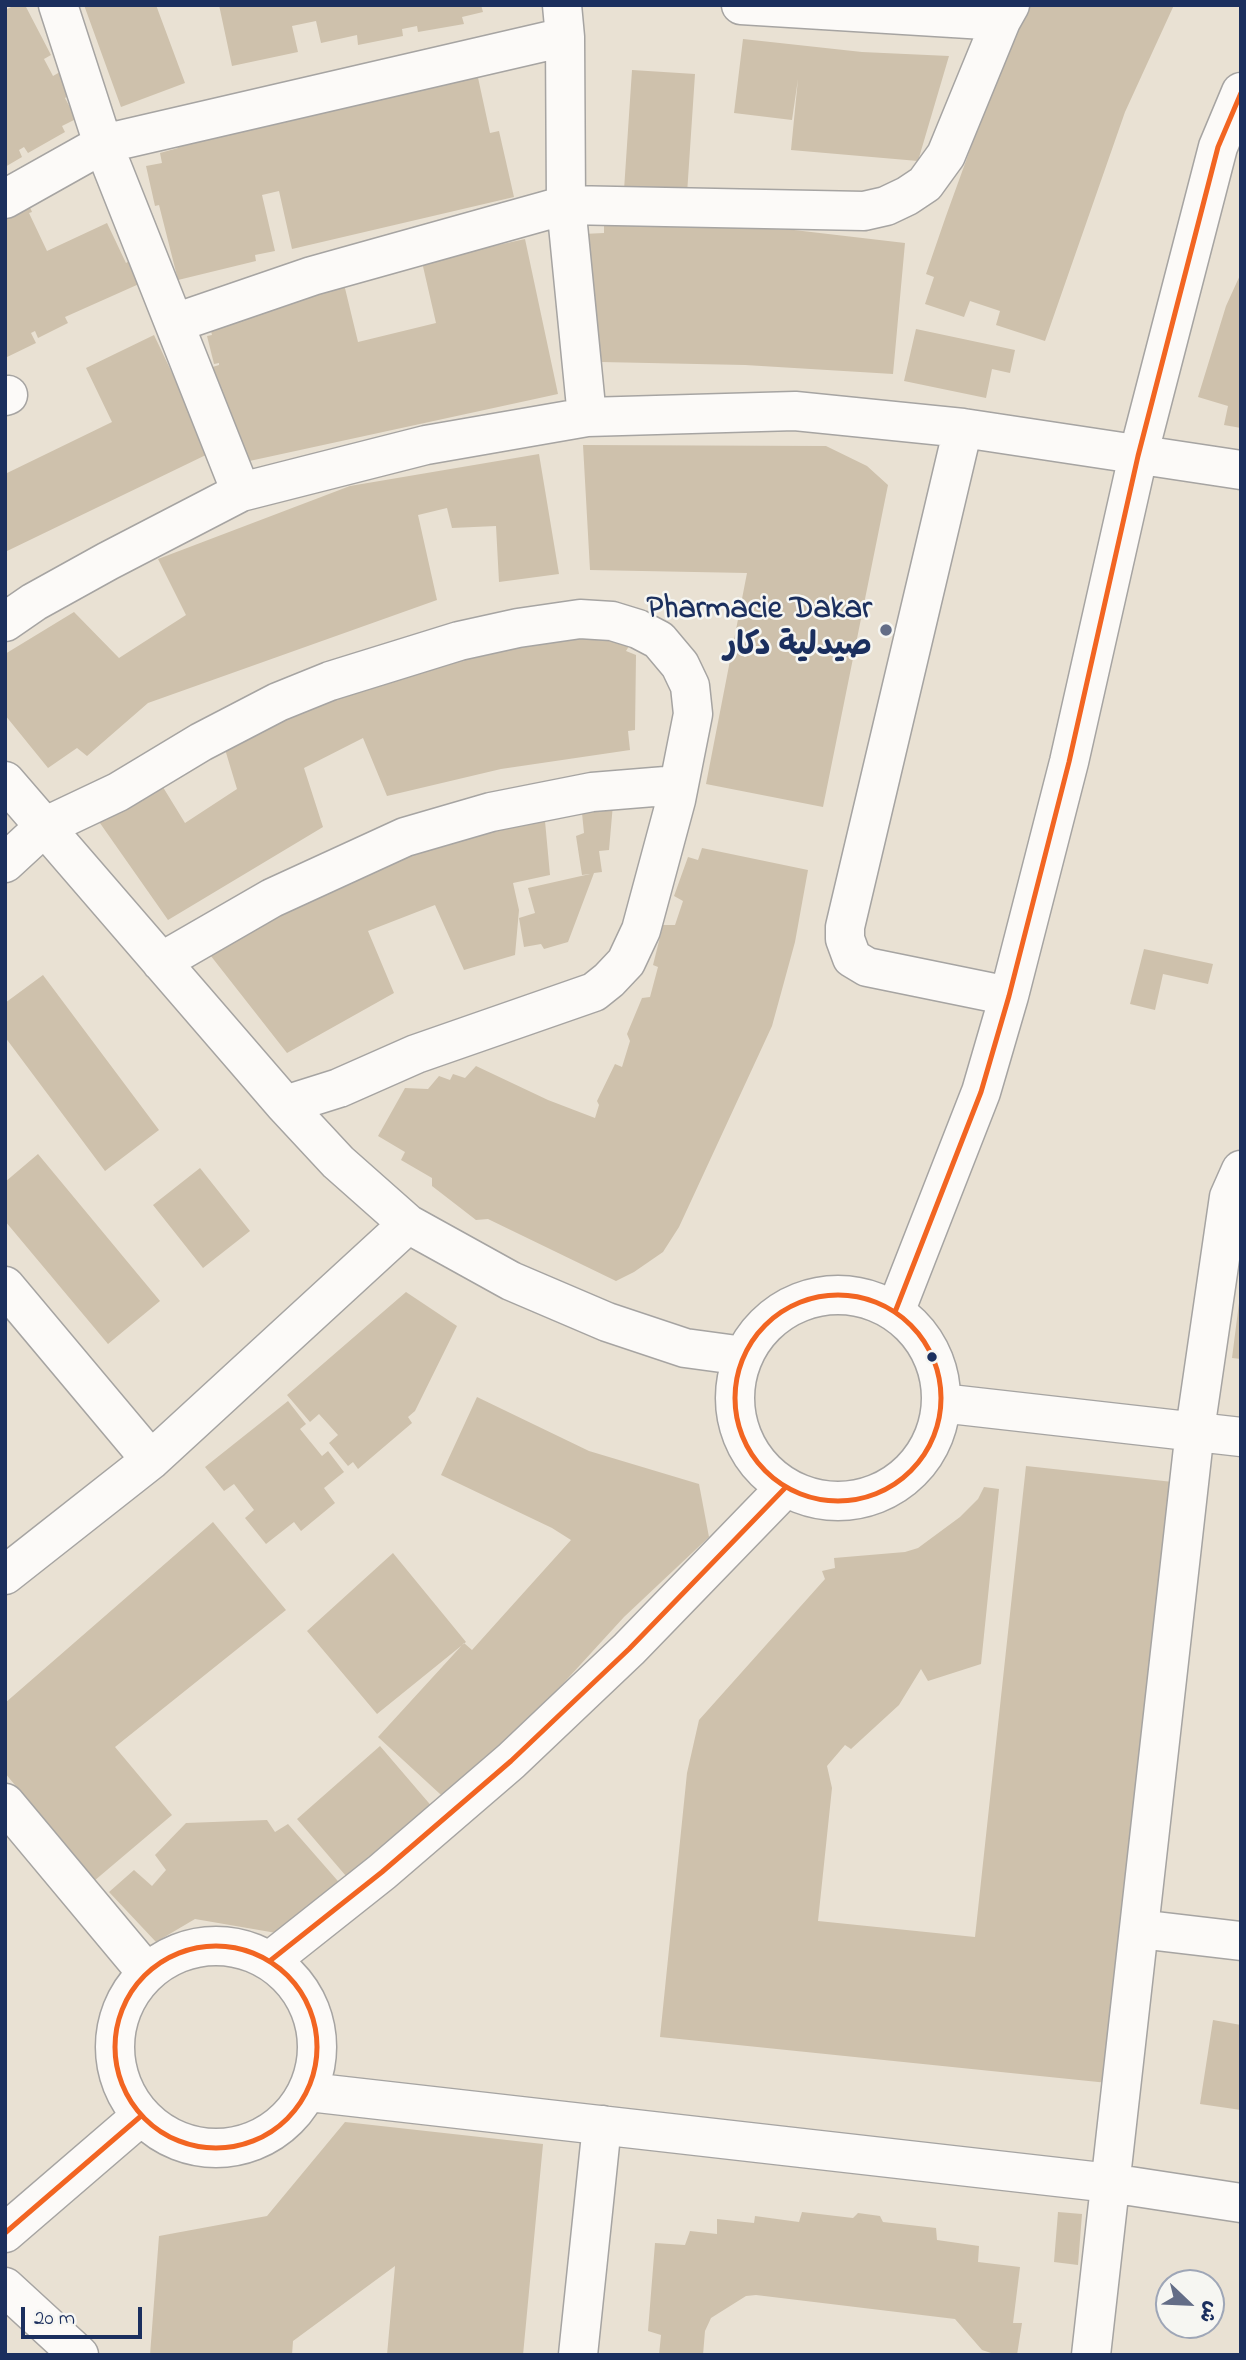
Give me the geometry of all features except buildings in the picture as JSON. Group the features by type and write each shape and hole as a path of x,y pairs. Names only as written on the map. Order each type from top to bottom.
{"street":[{"path":"58,5 103,144 242,492"},
{"path":"175,323 312,276 566,205 864,211 886,206 925,184 946,155 1006,13 741,5"},
{"path":"5,199 103,144 564,21 566,205 587,417"},
{"path":"895,1312 981,1092 1009,996 1069,761 1138,456 1218,148 1241,92"},
{"path":"5,622 34,602 108,561 242,492 426,445 587,417 795,411 962,428 1241,470"},
{"path":"962,428 845,927 845,939 852,958 867,967 1009,996"},
{"path":"5,863 44,827 118,792 201,742 267,708 330,681 459,641 518,628 580,619 612,621 639,629 659,640 680,665 690,686 693,714 678,785 640,930 626,961 609,981 594,992 416,1054 338,1088 285,1105"},
{"path":"5,780 285,1105 338,1162 408,1224 510,1281 607,1322 685,1348 744,1356"},
{"path":"161,962 272,898 405,837 491,812 592,792 678,785"},
{"path":"1091,2355 1195,1430 1229,1197 1241,1170"},
{"path":"5,1574 151,1460 408,1224"},
{"path":"5,1286 151,1460"},
{"path":"839,1294 868,1299 895,1312 916,1329 931,1352 939,1377 942,1403 933,1438 915,1468 887,1490 853,1501 818,1500 785,1488 762,1469 745,1444 736,1415 735,1385 744,1356 760,1330 782,1311 810,1298 839,1294"},
{"path":"942,1403 1241,1437"},
{"path":"271,1960 382,1872 511,1761 629,1649 785,1488"},
{"path":"5,1803 146,1973"},
{"path":"1139,1928 1241,1941"},
{"path":"220,1945 247,1949 271,1960 305,1996 319,2044 309,2092 293,2116 271,2134 245,2146 217,2150 188,2146 163,2134 141,2116 124,2090 115,2059 116,2028 127,1998 146,1973 169,1957 194,1948 220,1945"},
{"path":"309,2092 1110,2183 1241,2203"},
{"path":"5,2234 141,2116"},
{"path":"578,2355 602,2125"},
{"path":"5,2287 79,2355"}],"transit line":[{"path":"895,1312 981,1092 1009,996 1069,762 1138,456 1218,147 1241,93"},
{"path":"838,1295 877,1303 895,1312 911,1325 924,1341 933,1359 941,1398 933,1437 924,1455 911,1471 895,1484 877,1493 838,1501 799,1493 781,1484 765,1471 752,1455 743,1437 735,1398 743,1359 752,1341 765,1325 781,1312 799,1303 838,1295"},
{"path":"271,1960 382,1872 511,1761 629,1649 785,1488"},
{"path":"216,1946 255,1953 288,1975 310,2008 317,2047 310,2086 288,2119 255,2141 216,2148 177,2141 144,2119 122,2086 115,2047 122,2008 144,1975 177,1953 216,1946"},
{"path":"5,2233 141,2116"}],"place":[{"name":"Pharmacie Dakar صيدلية دكار","path":"886,630"}]}
